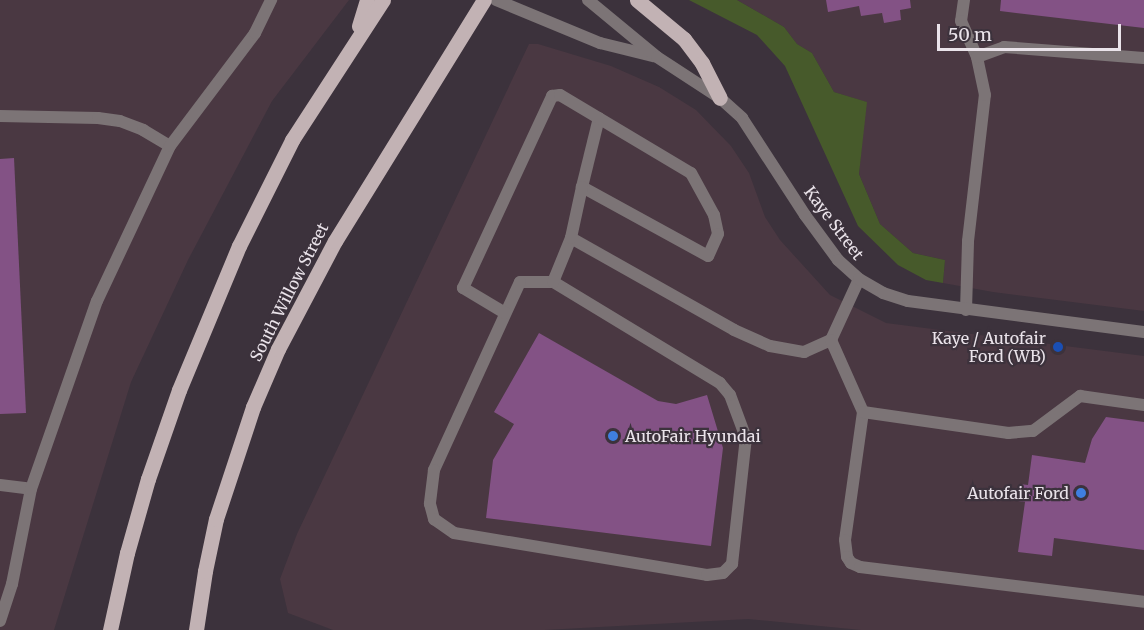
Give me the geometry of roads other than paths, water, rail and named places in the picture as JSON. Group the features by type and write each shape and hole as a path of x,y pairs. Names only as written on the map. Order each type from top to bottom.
{"main road":[{"path":"353,43 368,0"},
{"path":"110,630 127,553 148,479 178,390 213,306 272,176 353,43 383,0"},
{"name":"South Willow Street","path":"196,630 216,519 253,407 278,349 335,241 484,0"},
{"path":"637,0 684,39 702,63 720,98"}],"street":[{"path":"0,621 12,584 31,489 97,301 170,146 255,33 271,0"},
{"name":"Kaye Street","path":"496,0 600,43 657,57"},
{"name":"Kaye Street","path":"588,0 657,57 720,98 742,118 805,215 838,260 859,279 883,293 908,301 1144,332"},
{"path":"964,0 961,21 977,57 985,95 968,241 966,310"},
{"path":"977,57 1004,47 1144,58"},
{"path":"505,313 463,288 552,96 560,95 691,173 714,214 718,234 708,256 582,188"},
{"path":"0,116 98,118 120,121 143,130 170,146"},
{"path":"553,282 571,238 599,118"},
{"path":"571,238 734,330 770,346 804,352 831,340 859,279"},
{"path":"520,282 553,282 720,383 730,395 746,438 732,564 723,573 707,574 454,534 434,519 430,504 434,470 520,282"},
{"path":"831,340 863,412 845,540 847,557 851,563 860,567 1144,602"},
{"path":"863,412 1008,433 1033,431 1080,396 1144,405"},
{"path":"0,485 31,489"}],"place":[{"name":"Kaye / Autofair Ford (WB)","path":"1058,347"},
{"name":"AutoFair Hyundai","path":"613,436"},
{"name":"Autofair Ford","path":"1081,493"}]}
